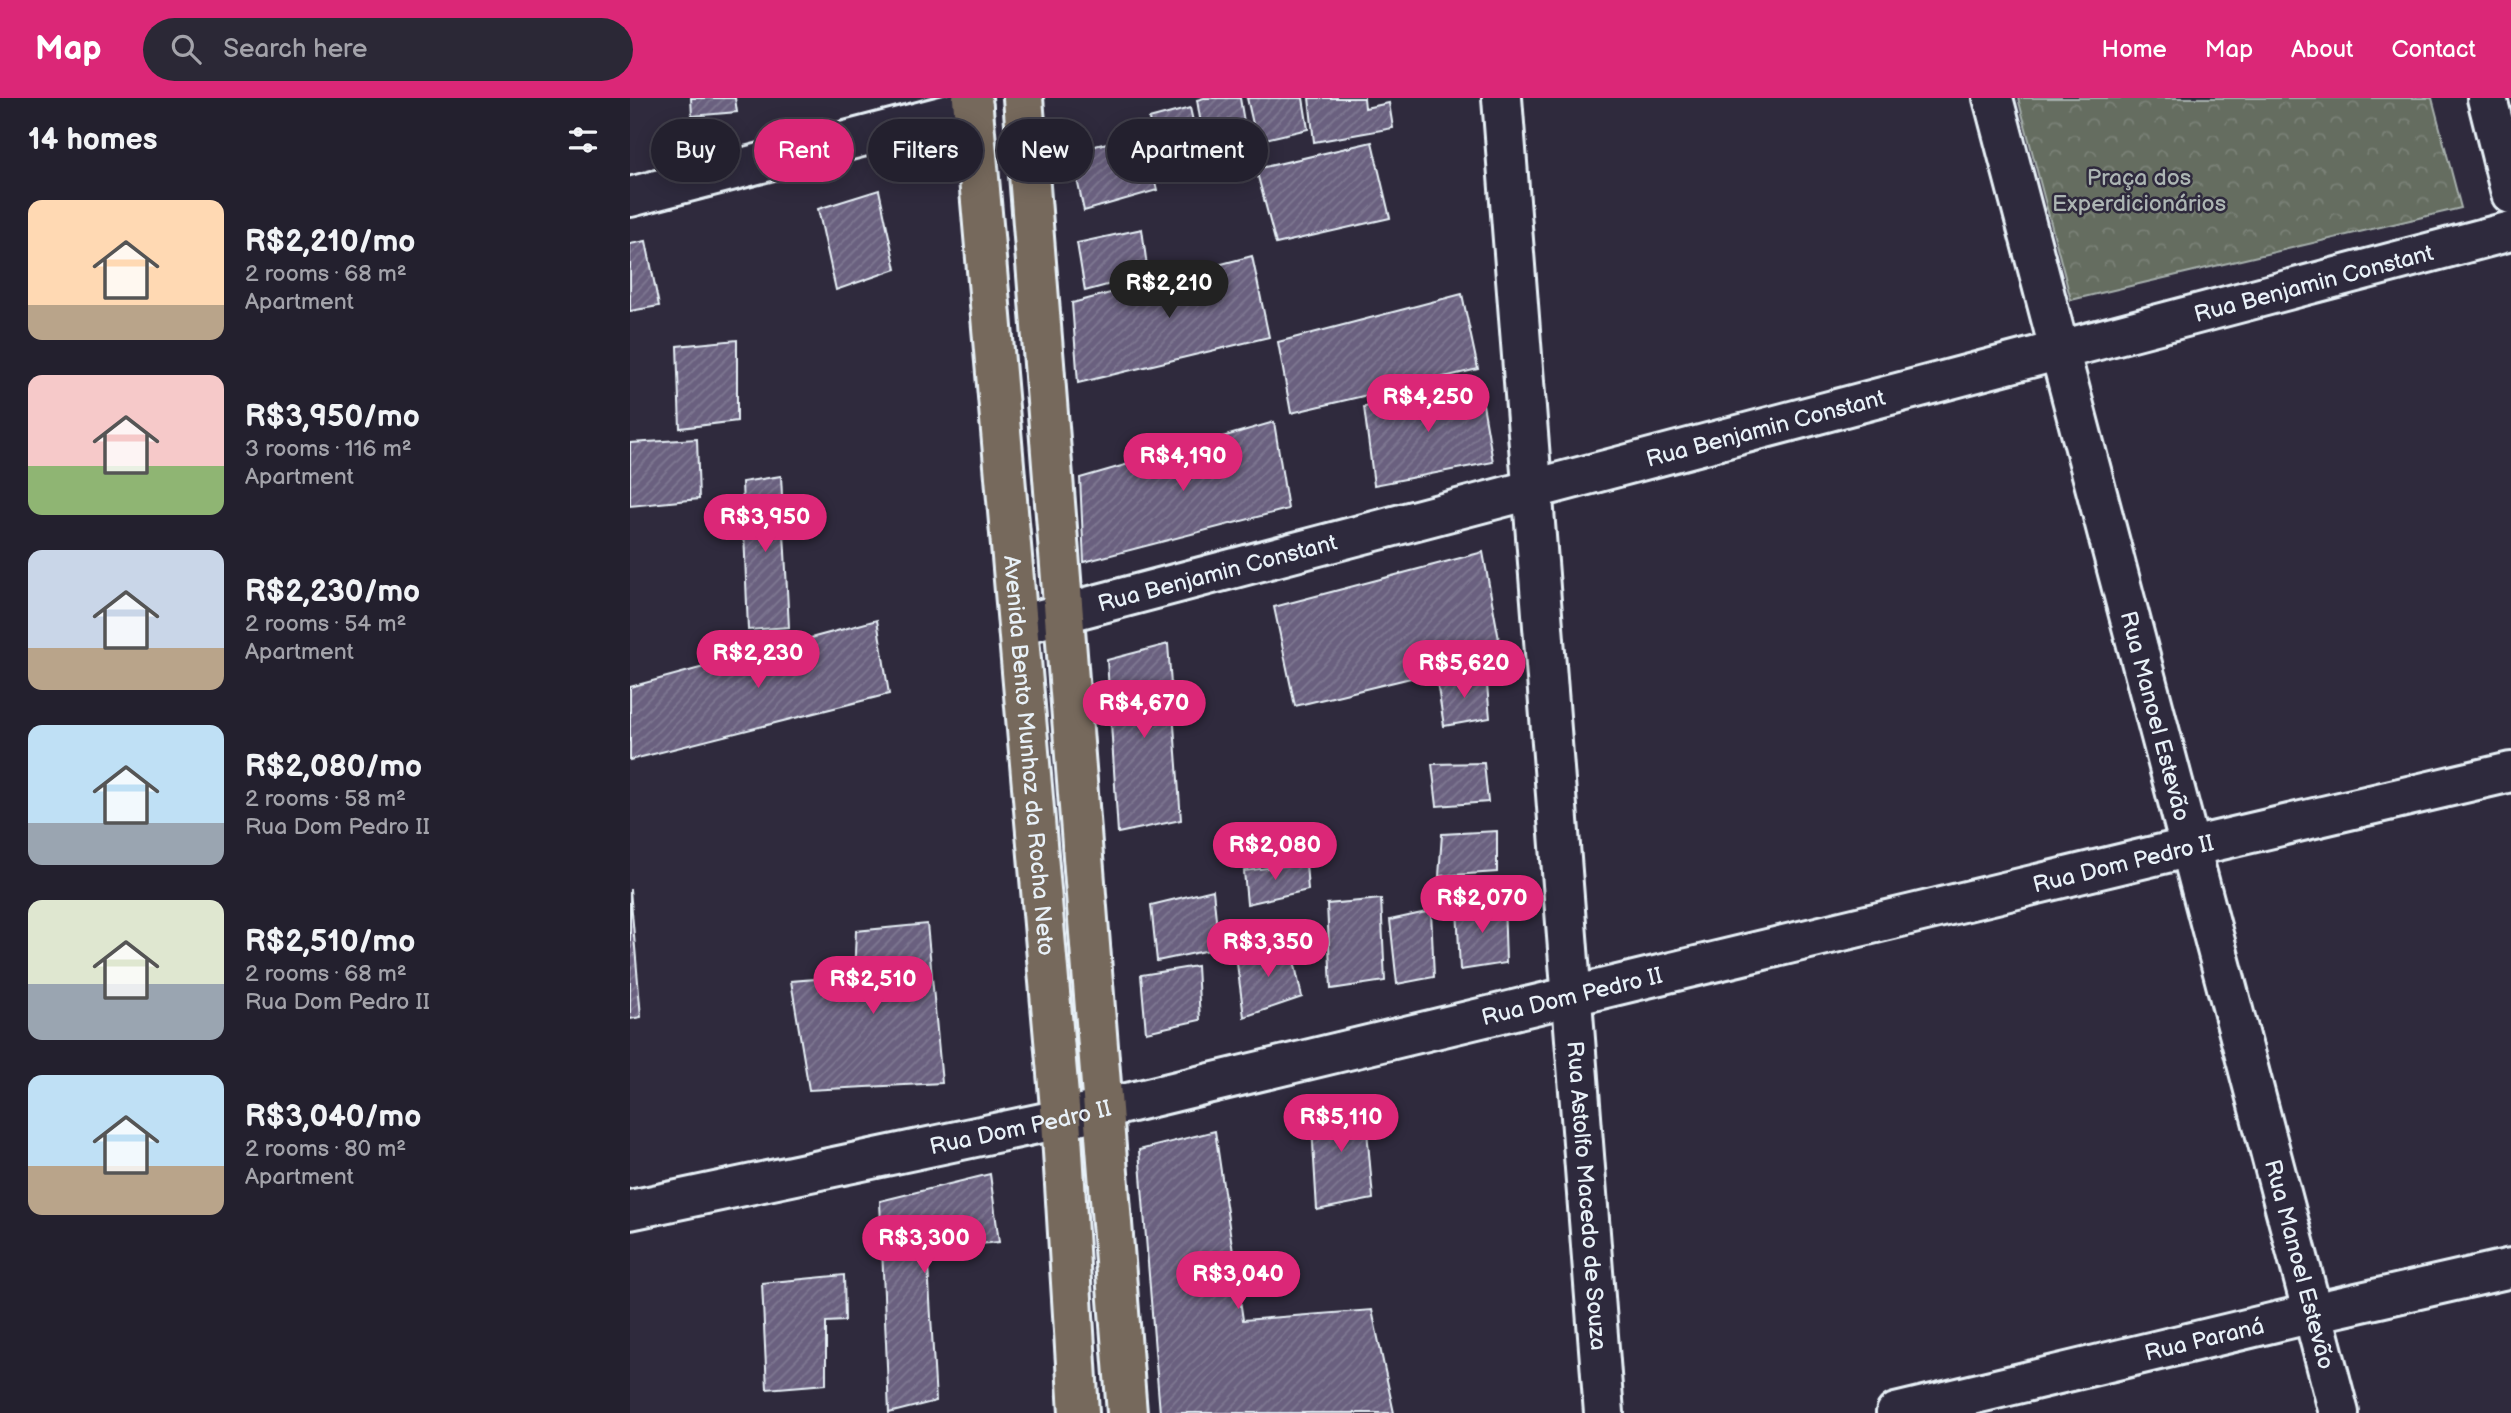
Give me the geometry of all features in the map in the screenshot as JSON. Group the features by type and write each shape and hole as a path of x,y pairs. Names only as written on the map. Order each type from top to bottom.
{"main road":[{"path":"973,103 1012,98"},
{"name":"Avenida Bento Munhoz da Rocha Neto","path":"1023,98 1127,1413"},
{"name":"Avenida Bento Munhoz da Rocha Neto","path":"973,103 1061,1119 1079,1413"},
{"path":"1031,767 1074,763"}],"street":[{"name":"Rua Astolfo Macedo de Souza","path":"1502,98 1604,1413"},
{"name":"Rua Manoel Estevão","path":"1993,98 2339,1413"},
{"path":"2487,98 2511,194"},
{"path":"630,197 973,103"},
{"name":"Rua Benjamin Constant","path":"1019,625 2511,231"},
{"name":"Rua Dom Pedro II","path":"630,1210 1061,1119 2511,772"},
{"name":"Rua Paraná","path":"1896,1413 1969,1405 2313,1313 2511,1268"}],"green space":[{"name":"Praça dos Experdicionários","path":"2018,98 2432,98 2461,208 2071,300"}],"building":[{"path":"691,98 735,98 737,112 692,116"},
{"path":"1240,98 1244,119 1200,119 1197,100"},
{"path":"1247,98 1303,98 1308,129 1268,138 1268,119 1252,119"},
{"path":"1309,98 1364,98 1365,108 1389,103 1393,128 1314,142"},
{"path":"1190,108 1192,119 1149,119"},
{"path":"1372,142 1390,218 1276,244 1259,182 1268,182 1268,166"},
{"path":"1107,143 1107,182 1155,182 1157,190 1084,211 1078,182 1093,182 1093,146"},
{"path":"879,190 896,269 836,290 818,209"},
{"path":"1142,229 1148,274 1085,291 1077,243"},
{"path":"646,241 659,306 630,311 630,244"},
{"path":"1252,256 1269,337 1078,383 1072,303"},
{"path":"1462,294 1478,369 1291,413 1278,342"},
{"path":"737,340 737,421 680,428 677,346"},
{"path":"1479,381 1493,462 1374,485 1364,407"},
{"path":"1274,422 1288,509 1084,562 1080,478"},
{"path":"697,439 699,499 630,506 630,443"},
{"path":"781,476 789,627 748,630 742,482"},
{"path":"1483,552 1502,656 1295,706 1274,607"},
{"path":"877,620 889,694 630,760 630,687"},
{"path":"1168,644 1181,820 1118,833 1107,660"},
{"path":"1486,674 1490,718 1444,726 1437,681"},
{"path":"1484,763 1488,802 1437,806 1432,764"},
{"path":"1497,831 1497,872 1439,876 1442,834"},
{"path":"1306,863 1308,890 1247,904 1244,871"},
{"path":"630,889 641,1017 630,1019"},
{"path":"1213,890 1219,948 1157,961 1151,905"},
{"path":"1381,899 1385,981 1331,989 1327,904"},
{"path":"1504,902 1506,963 1460,970 1457,907"},
{"path":"1431,911 1434,977 1397,984 1390,920"},
{"path":"927,924 942,1083 809,1090 791,981 854,976 856,931"},
{"path":"1290,943 1302,997 1244,1017 1236,956"},
{"path":"1197,966 1200,1020 1146,1032 1141,975"},
{"path":"1364,1096 1373,1199 1317,1210 1311,1109"},
{"path":"1215,1131 1243,1320 1372,1310 1394,1413 1160,1413 1139,1150"},
{"path":"990,1174 999,1242 927,1249 936,1401 889,1413 880,1201"},
{"path":"844,1275 845,1321 826,1322 826,1384 767,1389 762,1283"}]}
